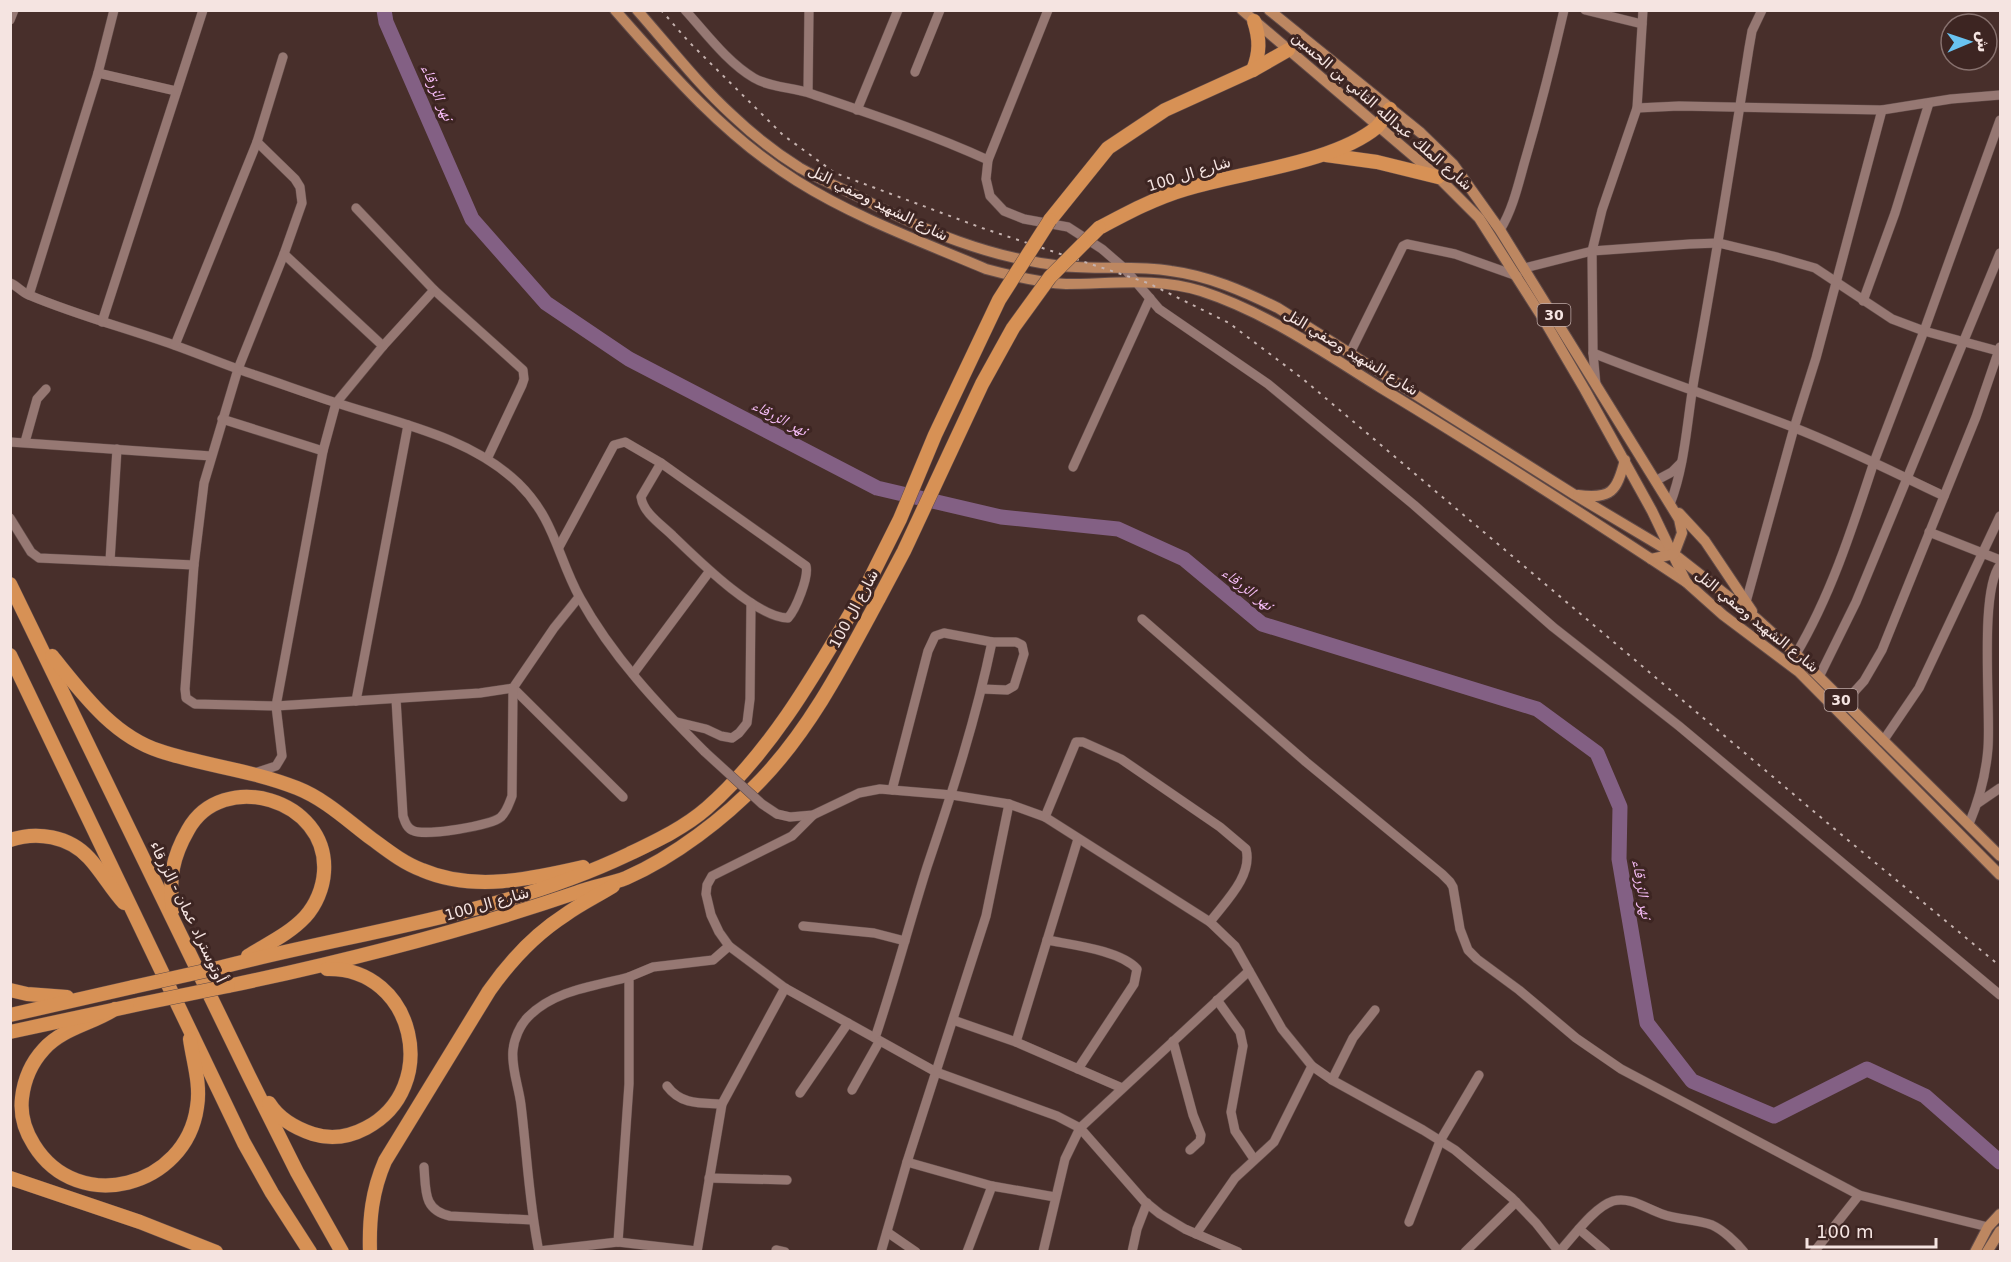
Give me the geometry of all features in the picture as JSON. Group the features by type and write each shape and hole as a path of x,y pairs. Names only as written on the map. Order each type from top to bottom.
{"highway":[{"path":"1252,70 1259,51 1258,31 1254,21"},
{"name":"شارع ال 100","path":"10,1015 488,906 552,886 612,862 681,827 706,808 749,767 813,677 866,588 900,519 935,435 999,300 1050,220 1108,148 1165,110 1252,70 1288,50"},
{"name":"شارع ال 100","path":"10,1032 307,969 411,943 624,879 667,855 716,821 761,779 797,735 837,675 904,551 982,384 1013,328 1050,277 1099,228 1136,208 1186,189 1324,154 1355,141 1378,126 1390,109"},
{"path":"1324,154 1377,162 1438,177"},
{"name":"أوتوستراد عمان - الزرقاء","path":"10,584 249,1076 297,1172 342,1251"},
{"path":"37,638 93,706 133,738 159,751 254,774 298,788 327,804 394,855 422,871 452,879 512,881 612,862"},
{"path":"10,655 253,1160 310,1251"},
{"path":"176,926 170,884 172,868 182,839 199,815 214,804 242,798 266,799 289,807 313,828 319,839 325,864 320,891 310,910 297,925 239,962"},
{"path":"10,840 41,836 62,840 72,845 89,858 117,896 134,912"},
{"path":"370,1251 369,1231 372,1202 385,1161 489,991 502,972 534,939 569,912 624,879"},
{"path":"249,1076 279,1116 297,1127 327,1137 348,1136 368,1127 386,1115 402,1092 409,1073 411,1053 409,1034 398,1006 376,985 358,975 339,969 307,969"},
{"path":"10,990 27,994 87,998"},
{"path":"115,1009 95,1021 61,1035 44,1049 32,1066 24,1086 21,1108 30,1139 49,1164 62,1174 77,1181 93,1185 135,1182 158,1170 178,1152 191,1130 198,1105 198,1091 188,1028"},
{"path":"10,1178 216,1251"}],"main road":[{"name":"شارع الشهيد وصفي التل","path":"615,10 664,66 718,120 777,167 822,196 986,270 1065,284 1135,282 1171,284 1200,290 1270,320 1420,412 1686,582 1723,615 1799,672 2001,875"},
{"name":"شارع الشهيد وصفي التل","path":"637,10 731,114 762,140 800,168 898,217 959,243 996,255 1062,266 1170,270 1200,276 1239,289 1278,308 1575,495 1674,554 1757,619 1796,654 2001,856"},
{"name":"شارع الملك عبدالله الثاني بن الحسين","path":"1242,10 1438,177 1479,218 1517,276 1585,390 1674,554 1686,582"},
{"name":"شارع الملك عبدالله الثاني بن الحسين","path":"1269,10 1438,148 1453,164 1525,267 1596,385 1657,480 1682,525 1682,532 1674,554"},
{"path":"1288,50 1300,37"},
{"path":"1575,495 1596,497 1607,495 1619,481 1624,460"},
{"path":"1671,506 1702,537 1757,619"},
{"path":"1652,559 1674,554"},
{"path":"1975,1251 1988,1227 2001,1214"},
{"path":"1987,1251 2001,1231"}],"street":[{"path":"10,20 14,10"},
{"path":"20,293 98,73 114,10"},
{"path":"102,322 203,10"},
{"path":"685,10 728,57 764,83 808,92 940,139 988,160"},
{"path":"808,92 809,10"},
{"path":"857,110 898,10"},
{"path":"915,72 940,10"},
{"path":"1048,10 988,160 986,178 990,196 1004,211 1024,219 1068,227 1102,249 1124,268 1159,309 1268,384 1414,505 1553,627 1696,740 2001,995"},
{"path":"1500,230 1516,191 1541,108 1564,10"},
{"path":"1585,10 1642,24"},
{"path":"1596,385 1593,353 1592,251 1602,210 1637,108 1643,10"},
{"path":"1671,506 1681,463 1719,243 1752,31 1762,10"},
{"path":"175,345 257,142 283,57"},
{"path":"98,73 176,91"},
{"path":"1637,108 1679,106 1882,110 1951,99 2001,95"},
{"path":"1863,301 1895,213 1929,103"},
{"path":"1746,602 1794,428 1816,358 1882,110"},
{"path":"1796,654 1824,600 2001,120"},
{"path":"257,142 290,172 300,188 302,203 238,369 202,492 194,565 186,698 195,704 276,706 492,692 513,688"},
{"path":"356,208 434,290 523,370 522,385 487,459"},
{"path":"1525,267 1592,251 1719,243 1815,268 1892,319 1924,331 1999,348 1976,417 1878,658 1859,689 1844,703"},
{"path":"1350,353 1403,246 1407,244 1455,254 1517,276"},
{"path":"1819,677 1847,623 1906,478 1966,342 2001,253"},
{"path":"284,254 383,346"},
{"path":"10,283 19,288 20,293"},
{"path":"254,774 276,766 282,756 276,706 324,452 336,403 383,346 434,290"},
{"path":"20,293 175,345 336,403 408,425 487,459 517,482 539,506 559,547 579,597 617,655 675,722 762,804 777,814 790,817 813,815"},
{"path":"1073,467 1150,298"},
{"path":"1593,353 1794,428 1874,462 1944,496"},
{"path":"25,442 37,399 46,389"},
{"path":"222,419 324,452"},
{"path":"356,701 408,425"},
{"path":"10,442 211,456"},
{"path":"559,547 614,445 625,442 661,463 806,566 807,575 788,618 751,603 709,572 647,511 642,502 643,493 661,463"},
{"path":"110,561 117,449"},
{"path":"1657,480 1672,472 1681,463"},
{"path":"10,518 27,548 35,556 194,565"},
{"path":"1883,741 1919,688 1999,522"},
{"path":"1929,532 2001,560"},
{"path":"1969,824 1978,803 1988,750 1990,592 1993,579 2001,565"},
{"path":"633,674 709,572"},
{"path":"396,699 403,816 410,829 415,832 428,833 490,823 508,808 512,796 513,688 554,628 579,597"},
{"path":"675,722 726,737 736,736 744,729 750,699 751,603"},
{"path":"1142,619 1306,762 1450,882 1463,941 1468,950 1587,1047 1621,1069 1859,1194 1988,1227"},
{"path":"892,790 928,651 935,636 944,633 992,642 1020,643 1024,648 1024,654 1014,686 1010,690 982,688"},
{"path":"852,1090 877,1040 905,941 952,795 982,688 992,642"},
{"path":"513,688 622,797"},
{"path":"1045,817 1076,742 1083,742 1121,759 1236,839 1246,849 1247,867 1210,922"},
{"path":"1978,803 2001,788"},
{"path":"1238,1251 1222,1248 1171,1222 1147,1203 1080,1128 1057,1116 936,1072 785,988 729,946 719,932 711,915 706,894 707,885 712,876 785,840 813,815 870,790 952,795 1009,804 1045,817 1210,922 1234,946 1281,1029 1312,1066 1332,1080 1440,1141 1479,1170 1516,1202 1559,1251 1604,1205 1622,1200 1672,1218 1712,1226 1744,1251"},
{"path":"880,1251 986,916 1009,804"},
{"path":"1016,1042 1078,839"},
{"path":"803,926 874,933 905,941"},
{"path":"1047,940 1109,954 1132,963 1137,969 1134,984 1078,1069"},
{"path":"729,946 713,960 653,967 629,977 555,997 527,1017 519,1029 513,1050 514,1063 521,1103 533,1220 539,1251 618,1242 697,1251 722,1104 747,1054 785,988"},
{"path":"1043,1251 1065,1159 1080,1128 1249,971"},
{"path":"618,1242 629,1084 629,977"},
{"path":"1217,999 1242,1037 1243,1046 1231,1112 1235,1131 1254,1159"},
{"path":"1332,1080 1353,1038 1375,1010"},
{"path":"953,1020 1016,1042 1122,1088"},
{"path":"800,1094 848,1023"},
{"path":"1173,1041 1193,1115 1201,1135 1200,1141 1190,1150"},
{"path":"1196,1234 1234,1178 1274,1142 1312,1066"},
{"path":"1409,1222 1440,1141 1479,1076"},
{"path":"667,1086 672,1093 688,1102 722,1104"},
{"path":"907,1162 992,1186 1055,1197"},
{"path":"424,1167 429,1203 439,1214 533,1220"},
{"path":"709,1178 788,1180"},
{"path":"967,1251 992,1186"},
{"path":"1814,1251 1859,1194"},
{"path":"1465,1251 1516,1202"},
{"path":"1132,1251 1147,1203"},
{"path":"1579,1229 1606,1251"},
{"path":"887,1232 916,1251"}],"waterway":[{"name":"نهر الزرقاء","path":"384,10 386,22 472,219 546,303 629,359 877,488 1001,517 1118,529 1184,559 1262,624 1537,709 1597,753 1620,807 1619,859 1647,1023 1692,1081 1774,1116 1867,1069 1925,1096 2000,1162"}],"railway":[{"path":"661,10 689,42 783,135 835,173 982,228 1148,283 1229,323 1303,379 2000,966"}]}
